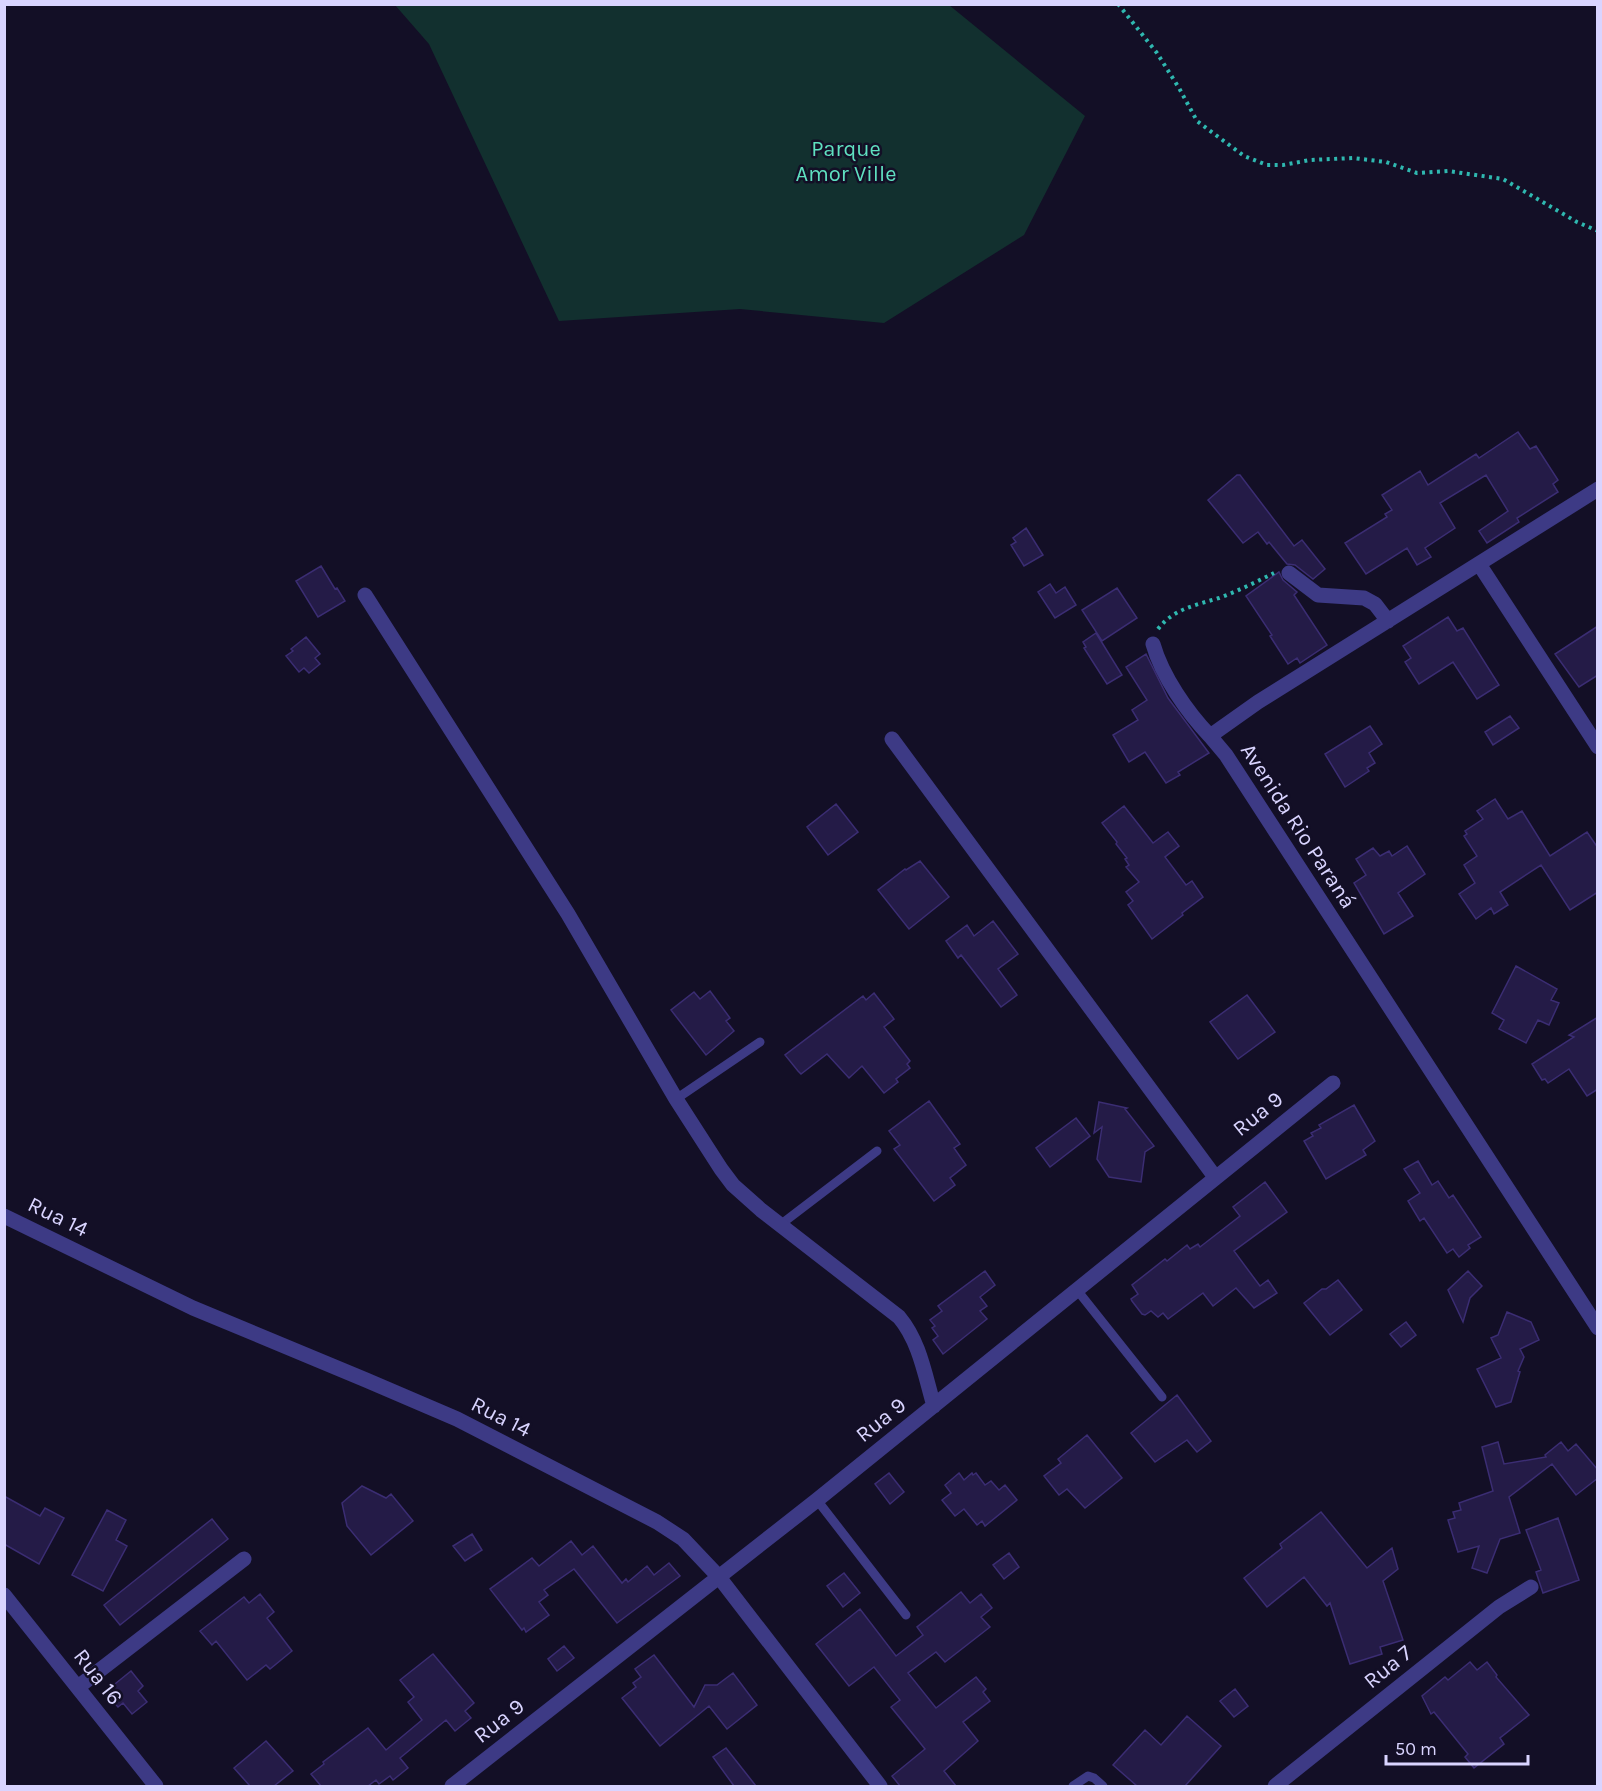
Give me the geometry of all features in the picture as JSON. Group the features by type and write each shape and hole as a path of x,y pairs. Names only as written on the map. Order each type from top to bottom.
{"street":[{"name":"Avenida Rio Paraná","path":"1598,489 1258,702 1210,736 1226,755 1598,1328"},
{"path":"1479,564 1598,747"},
{"path":"1289,573 1318,595 1364,598 1375,604 1388,621"},
{"path":"365,596 568,914 676,1099 733,1185 903,1323 917,1348 934,1406"},
{"path":"1153,644 1158,662 1194,718 1210,736"},
{"path":"892,739 1215,1177"},
{"name":"Rua 9","path":"452,1786 817,1500 1333,1083"},
{"name":"Rua 14","path":"4,1216 193,1308 457,1419 657,1522 683,1539 719,1577 880,1786"},
{"path":"78,1687 244,1559"},
{"name":"Rua 7","path":"1275,1786 1499,1607 1531,1587"},
{"name":"Rua 16","path":"4,1595 156,1786"}],"lane":[{"path":"676,1099 760,1042"},
{"path":"780,1225 877,1151"},
{"path":"1077,1290 1162,1397"},
{"path":"817,1500 906,1615"},
{"path":"1073,1786 1088,1776 1094,1778 1102,1786"}],"path":[{"path":"1118,4 1156,53 1197,121 1244,156 1267,165 1353,158 1386,162 1417,173 1448,171 1503,179 1577,222 1598,231"},
{"path":"1153,644 1158,627 1176,613 1195,604 1238,590 1278,571 1289,573"}],"green space":[{"name":"Parque Amor Ville","path":"395,5 949,5 1085,116 1024,235 884,323 740,309 559,321 429,44"}],"building":[{"path":"1518,432 1530,449 1536,446 1558,480 1553,484 1558,492 1517,518 1519,522 1487,543 1479,531 1508,511 1486,475 1440,503 1455,528 1425,548 1431,557 1417,565 1407,548 1366,574 1345,543 1387,517 1385,514 1392,510 1382,495 1420,471 1428,485 1476,454 1479,458"},
{"path":"1237,475 1240,475 1294,546 1302,540 1325,569 1313,579 1295,565 1287,564 1258,532 1243,543 1208,500"},
{"path":"1026,528 1043,555 1024,566 1011,545 1016,542 1013,538"},
{"path":"321,566 345,601 318,617 296,581"},
{"path":"1279,572 1283,580 1297,592 1294,595 1327,645 1300,663 1297,658 1288,664 1246,596"},
{"path":"1050,584 1056,593 1065,587 1076,605 1055,618 1038,592"},
{"path":"1117,588 1137,618 1102,641 1082,610"},
{"path":"1448,617 1457,631 1463,628 1499,685 1477,699 1453,662 1419,684 1405,662 1411,658 1403,646"},
{"path":"1598,626 1598,675 1579,687 1555,654"},
{"path":"1096,633 1122,675 1107,684 1084,648 1086,647 1083,642"},
{"path":"306,637 320,654 315,658 320,664 309,673 304,668 299,672 286,656"},
{"path":"1146,654 1168,698 1209,753 1178,772 1180,775 1166,783 1145,752 1129,762 1113,735 1138,720 1132,710 1147,700 1126,667"},
{"path":"1510,716 1519,728 1493,745 1485,732"},
{"path":"1370,726 1382,744 1369,753 1375,763 1367,768 1369,771 1345,787 1325,754"},
{"path":"1495,799 1508,819 1522,811 1550,856 1587,832 1598,848 1598,892 1570,910 1541,865 1500,892 1508,905 1494,914 1491,908 1476,919 1459,894 1475,883 1464,865 1477,856 1464,836 1467,834 1465,831 1483,819 1477,811"},
{"path":"836,804 858,832 828,855 807,827"},
{"path":"1124,806 1153,843 1168,832 1179,846 1165,857 1186,885 1192,881 1203,897 1152,939 1128,905 1133,901 1126,892 1139,882 1126,867 1129,865 1125,859 1127,858 1102,823"},
{"path":"1407,846 1425,874 1398,893 1413,916 1384,934 1354,883 1366,875 1356,859 1373,848 1380,856 1389,851 1392,856"},
{"path":"920,861 949,897 909,929 878,890 905,869"},
{"path":"993,921 1018,954 998,969 1017,995 1001,1007 961,955 958,958 946,941 967,925 974,936"},
{"path":"1516,966 1557,989 1551,1000 1559,1003 1549,1025 1538,1020 1526,1043 1499,1029 1504,1020 1492,1013"},
{"path":"710,991 730,1018 726,1021 734,1031 706,1055 671,1010 694,992 700,999"},
{"path":"874,993 894,1019 884,1027 910,1061 907,1064 910,1068 896,1079 898,1082 884,1093 862,1066 849,1078 827,1054 801,1074 785,1055 863,996 866,1000"},
{"path":"1247,995 1275,1032 1238,1059 1210,1022"},
{"path":"1598,1017 1598,1089 1587,1096 1569,1069 1548,1083 1545,1079 1542,1080 1532,1064 1574,1037 1569,1035"},
{"path":"929,1101 960,1144 954,1148 966,1165 950,1178 955,1185 934,1201 894,1149 900,1145 889,1131"},
{"path":"1099,1102 1127,1108 1125,1109 1154,1146 1145,1152 1141,1182 1109,1177 1097,1159 1102,1127 1094,1133"},
{"path":"1354,1105 1375,1141 1363,1150 1366,1155 1326,1179 1304,1141 1313,1136 1311,1133 1321,1128 1319,1125"},
{"path":"1076,1118 1090,1136 1050,1167 1036,1148"},
{"path":"1418,1161 1432,1185 1438,1181 1449,1198 1453,1195 1481,1237 1468,1245 1470,1248 1459,1257 1453,1249 1447,1253 1424,1218 1420,1221 1408,1201 1420,1193 1404,1169"},
{"path":"1265,1182 1287,1212 1234,1251 1260,1286 1268,1280 1277,1293 1254,1308 1236,1288 1213,1306 1203,1293 1168,1319 1163,1313 1158,1317 1151,1311 1145,1315 1142,1314 1131,1299 1138,1294 1132,1285 1187,1245 1190,1249 1198,1244 1200,1247 1240,1216 1233,1207"},
{"path":"985,1271 995,1285 980,1297 987,1306 980,1311 987,1319 943,1354 933,1340 938,1336 930,1320 942,1311 938,1306"},
{"path":"1468,1271 1482,1286 1470,1298 1463,1322 1448,1290"},
{"path":"1338,1280 1362,1310 1330,1335 1304,1303"},
{"path":"1507,1312 1531,1322 1539,1340 1520,1349 1524,1357 1518,1371 1520,1372 1511,1402 1496,1407 1477,1369 1501,1358 1491,1338 1498,1335"},
{"path":"1406,1322 1416,1335 1401,1347 1390,1334"},
{"path":"1177,1395 1211,1441 1197,1452 1187,1440 1155,1462 1131,1433"},
{"path":"1087,1435 1122,1478 1085,1508 1067,1489 1059,1495 1044,1476 1061,1463 1058,1459"},
{"path":"1498,1442 1504,1464 1546,1457 1545,1455 1561,1442 1568,1451 1576,1444 1598,1470 1598,1478 1576,1495 1552,1464 1509,1497 1520,1533 1500,1539 1487,1573 1472,1568 1479,1546 1458,1552 1448,1520 1455,1518 1453,1512 1461,1510 1459,1503 1493,1491 1482,1447"},
{"path":"889,1473 904,1492 890,1504 875,1484"},
{"path":"959,1473 964,1480 972,1473 973,1475 976,1473 985,1485 991,1481 999,1490 1005,1485 1017,1500 985,1526 982,1521 977,1525 964,1509 955,1516 942,1500 951,1493 945,1485"},
{"path":"362,1486 386,1498 391,1494 413,1521 371,1555 347,1526 342,1503"},
{"path":"4,1496 40,1516 45,1508 64,1518 39,1564 4,1544"},
{"path":"107,1510 126,1520 116,1540 127,1546 103,1591 72,1575"},
{"path":"1321,1512 1367,1568 1392,1548 1398,1569 1383,1581 1403,1640 1380,1647 1382,1654 1350,1664 1330,1603 1327,1606 1304,1577 1267,1607 1244,1578 1282,1548 1280,1544"},
{"path":"1558,1518 1579,1580 1543,1593 1536,1572 1541,1570 1526,1530"},
{"path":"212,1519 228,1539 120,1625 104,1605"},
{"path":"472,1534 482,1550 465,1561 453,1546"},
{"path":"571,1541 582,1555 593,1546 622,1583 626,1579 628,1582 647,1566 654,1575 669,1563 680,1576 617,1623 574,1569 544,1590 548,1595 539,1602 549,1615 526,1632 524,1628 522,1630 490,1589 532,1558 539,1566"},
{"path":"1009,1553 1019,1567 1004,1579 993,1565"},
{"path":"844,1573 860,1593 843,1607 827,1586"},
{"path":"961,1592 970,1603 981,1594 992,1608 981,1617 990,1627 945,1662 936,1652 908,1673 936,1708 976,1677 986,1689 983,1692 990,1701 963,1722 978,1741 944,1771 956,1786 900,1786 892,1776 925,1749 891,1707 900,1700 874,1667 849,1686 816,1644 860,1609 896,1656 923,1635 917,1627"},
{"path":"260,1594 274,1612 267,1618 292,1651 270,1669 266,1665 247,1680 216,1641 212,1645 200,1631 244,1597 249,1603"},
{"path":"564,1646 574,1658 557,1671 548,1659"},
{"path":"433,1654 474,1703 465,1711 471,1718 455,1731 446,1720 400,1758 408,1768 393,1780 390,1776 379,1784 376,1780 368,1786 321,1786 311,1774 324,1764 323,1762 368,1728 386,1750 422,1720 408,1702 414,1697 400,1680"},
{"path":"654,1655 694,1707 705,1685 717,1685 733,1673 757,1705 727,1729 709,1706 660,1746 622,1698 636,1687 633,1683 641,1677 635,1669"},
{"path":"1470,1662 1477,1670 1487,1662 1497,1675 1496,1677 1529,1715 1500,1738 1504,1744 1474,1768 1465,1757 1468,1754 1434,1712 1431,1714 1422,1696 1445,1677 1448,1680"},
{"path":"131,1671 143,1686 138,1691 147,1702 132,1714 123,1703 118,1707 105,1692"},
{"path":"1235,1689 1248,1706 1234,1717 1220,1701"},
{"path":"1187,1716 1221,1746 1185,1786 1137,1786 1113,1765 1145,1730 1161,1745"},
{"path":"266,1741 293,1771 274,1786 250,1786 234,1768"},
{"path":"726,1748 756,1786 734,1786 713,1757"}]}
